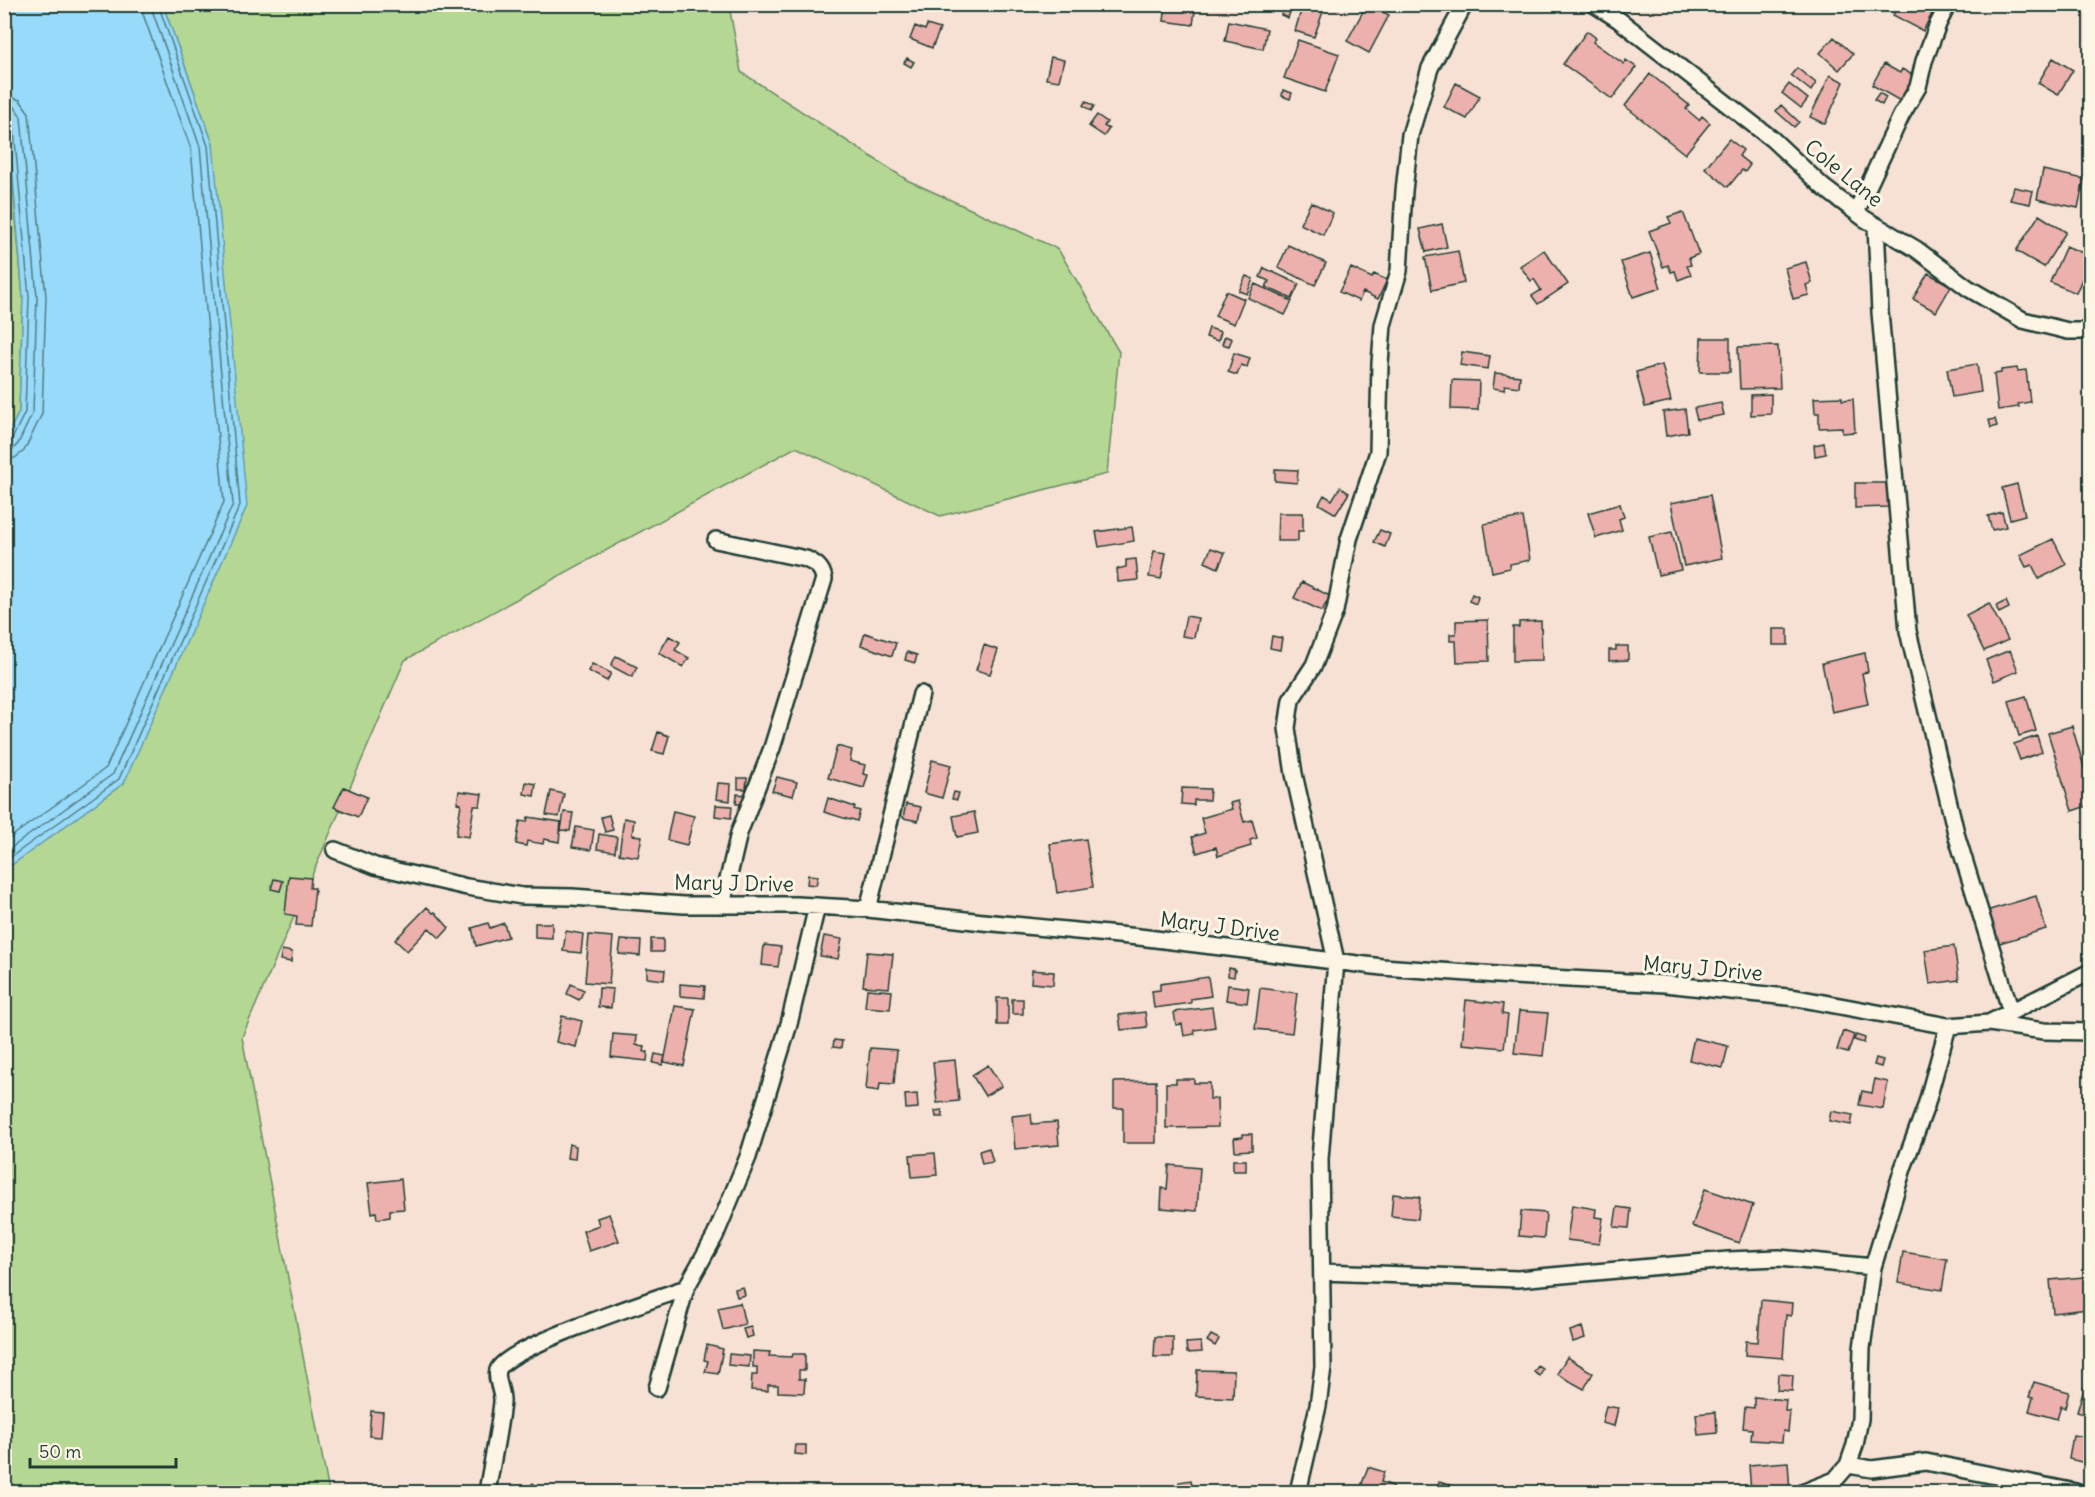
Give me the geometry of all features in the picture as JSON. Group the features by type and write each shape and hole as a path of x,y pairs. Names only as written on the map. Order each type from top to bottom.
{"street":[{"name":"Cole Lane","path":"1594,4 1619,20 1772,140 1823,187 1876,226 1916,249 1968,288 2023,320 2068,331 2091,331"},
{"path":"1856,212 1901,116 1918,87 1924,61 1948,4"},
{"path":"1298,1492 1318,1406 1323,1367 1320,1159 1336,961 1294,774 1287,728 1291,699 1314,665 1335,611 1349,539 1378,452 1383,325 1399,271 1410,135 1430,68 1458,6"},
{"path":"1876,226 1880,312 1908,631 1957,837 2011,1012"},
{"path":"716,540 806,559 819,566 824,579 771,748 739,833 722,905"},
{"path":"868,909 921,694"},
{"name":"Mary J Drive","path":"335,850 385,868 467,887 522,896 684,905 817,906 868,909 1150,938 1336,961 1512,976 1665,984 1797,998 1947,1026 1989,1023 2091,972"},
{"path":"657,1388 686,1288 716,1236 748,1157 789,1024 817,906"},
{"path":"1989,1023 2044,1031 2091,1032"},
{"path":"1804,1492 1835,1480 1848,1465 1855,1445 1860,1419 1862,1347 1873,1267 1903,1168 1926,1106 1947,1026"},
{"path":"1322,1272 1518,1279 1728,1260 1779,1258 1873,1267"},
{"path":"487,1492 502,1400 498,1375 500,1366 524,1350 553,1337 686,1288"},
{"path":"1848,1465 1872,1469 1916,1462 1937,1464 2076,1492"}],"green space":[{"path":"163,5 729,5 741,72 907,180 1058,249 1119,352 1107,474 940,516 796,447 405,660 242,1037 329,1492 5,1492 4,870 124,783 213,144"},
{"path":"4,85 23,297 19,412 5,442"}],"water":[{"path":"5,4 163,5 213,144 247,506 124,783 5,870 4,442 19,412 23,297 5,85"}],"building":[{"path":"1166,4 1196,4 1193,25 1164,21"},
{"path":"1303,4 1324,9 1314,37 1295,31"},
{"path":"1367,4 1389,15 1369,53 1347,41"},
{"path":"1899,4 1937,4 1923,31 1893,15"},
{"path":"1283,9 1290,12 1288,18 1281,15"},
{"path":"1229,21 1267,29 1263,49 1225,41"},
{"path":"927,25 940,29 932,48 910,39 915,26 925,30"},
{"path":"1587,31 1596,38 1593,42 1624,64 1626,60 1636,67 1612,99 1563,64"},
{"path":"1834,37 1853,54 1839,70 1820,53"},
{"path":"1298,40 1339,54 1325,92 1284,78"},
{"path":"1051,57 1064,60 1059,81 1046,79"},
{"path":"907,58 914,62 911,67 904,63"},
{"path":"2053,58 2073,70 2058,95 2038,83"},
{"path":"1884,64 1900,73 1902,69 1916,77 1902,102 1872,85"},
{"path":"1797,68 1816,83 1811,91 1791,75"},
{"path":"1650,74 1689,105 1686,109 1699,120 1702,116 1710,123 1685,154 1625,106"},
{"path":"1830,75 1844,82 1825,124 1810,117"},
{"path":"1456,83 1480,96 1467,119 1444,107"},
{"path":"1789,84 1808,99 1801,108 1782,93"},
{"path":"1283,90 1292,93 1290,99 1282,96"},
{"path":"1879,93 1886,97 1882,105 1874,100"},
{"path":"1086,101 1094,106 1091,111 1083,105"},
{"path":"1781,105 1799,122 1794,127 1776,111"},
{"path":"1097,115 1107,122 1104,126 1109,129 1104,136 1089,126"},
{"path":"1729,139 1743,150 1739,156 1750,165 1745,172 1742,170 1728,187 1705,168"},
{"path":"2043,170 2084,179 2078,208 2037,199"},
{"path":"2014,187 2033,191 2030,204 2010,200"},
{"path":"1311,202 1333,213 1323,235 1300,224"},
{"path":"1683,212 1699,254 1689,258 1691,265 1687,266 1691,275 1678,280 1675,271 1671,272 1668,265 1663,267 1649,231 1671,223 1668,217"},
{"path":"2039,215 2066,232 2044,267 2016,251"},
{"path":"1442,224 1447,247 1426,252 1420,229"},
{"path":"1288,245 1326,263 1315,285 1278,268"},
{"path":"2066,246 2090,256 2076,293 2050,282"},
{"path":"1544,250 1568,284 1538,304 1532,296 1541,290 1534,279 1531,281 1520,266"},
{"path":"1458,251 1464,283 1432,290 1425,257"},
{"path":"1650,253 1661,288 1633,297 1621,262"},
{"path":"1806,262 1812,283 1806,285 1809,295 1793,299 1785,268"},
{"path":"1264,268 1299,284 1292,299 1266,287 1269,281 1260,277"},
{"path":"1351,268 1372,278 1374,274 1387,280 1378,299 1363,292 1359,301 1339,292"},
{"path":"1928,273 1951,286 1936,312 1913,299"},
{"path":"1246,276 1253,279 1247,294 1239,291"},
{"path":"1255,284 1292,301 1285,315 1248,298"},
{"path":"1226,291 1244,299 1234,324 1215,316"},
{"path":"1209,328 1221,332 1218,341 1206,337"},
{"path":"1225,336 1232,339 1229,346 1222,344"},
{"path":"1701,338 1730,338 1730,372 1700,372"},
{"path":"1778,346 1780,388 1740,389 1738,347"},
{"path":"1462,352 1490,356 1488,369 1460,365"},
{"path":"1234,353 1250,358 1247,367 1241,365 1237,375 1228,372"},
{"path":"1977,364 1981,392 1952,397 1947,369"},
{"path":"1662,365 1671,401 1645,407 1636,372"},
{"path":"2017,368 2018,371 2026,370 2030,402 2018,404 2019,407 1998,410 1994,374 2001,373 2001,370"},
{"path":"1495,373 1520,376 1519,387 1505,385 1504,390 1493,388"},
{"path":"1452,380 1479,381 1478,410 1451,409"},
{"path":"1771,394 1771,414 1751,415 1751,395"},
{"path":"1842,397 1842,400 1853,399 1855,432 1842,433 1842,427 1819,428 1819,413 1815,413 1814,398"},
{"path":"1721,403 1724,415 1697,420 1694,408"},
{"path":"1685,409 1688,432 1666,436 1663,412"},
{"path":"1995,419 1997,426 1991,428 1989,420"},
{"path":"1824,443 1826,454 1815,456 1814,445"},
{"path":"1275,469 1298,470 1297,483 1275,481"},
{"path":"1855,483 1888,483 1888,507 1855,508"},
{"path":"2017,484 2025,515 2010,519 2002,488"},
{"path":"1340,487 1349,493 1336,514 1319,504 1324,495 1332,500"},
{"path":"1710,495 1722,558 1684,566 1671,503"},
{"path":"1620,504 1624,517 1619,519 1622,530 1596,538 1588,513"},
{"path":"2002,512 2006,527 1992,530 1988,516"},
{"path":"1278,513 1303,513 1303,531 1298,531 1298,541 1277,541"},
{"path":"1523,517 1530,560 1510,564 1510,568 1492,572 1484,524"},
{"path":"1132,527 1134,541 1099,547 1096,532"},
{"path":"1380,530 1390,534 1385,547 1374,542"},
{"path":"1672,532 1681,570 1658,575 1649,537"},
{"path":"2053,539 2066,565 2039,579 2032,565 2026,567 2020,555"},
{"path":"1211,548 1225,553 1218,568 1205,562"},
{"path":"1154,551 1166,553 1161,579 1149,577"},
{"path":"1136,559 1138,580 1118,582 1117,569 1126,567 1126,560"},
{"path":"1302,582 1330,596 1322,611 1294,598"},
{"path":"1472,594 1478,597 1476,604 1469,601"},
{"path":"2006,601 2009,608 1999,613 1996,606"},
{"path":"1989,603 2008,640 1984,651 1966,615"},
{"path":"1186,616 1198,618 1194,638 1182,636"},
{"path":"1488,620 1489,661 1457,662 1456,641 1450,641 1450,634 1456,634 1456,621"},
{"path":"1541,621 1542,660 1513,661 1513,627 1519,627 1519,622"},
{"path":"1773,629 1788,629 1788,645 1773,645"},
{"path":"865,633 896,643 892,656 861,645"},
{"path":"669,636 680,642 675,650 689,658 683,667 659,653"},
{"path":"1272,636 1282,638 1280,650 1270,648"},
{"path":"984,645 998,650 990,674 976,670"},
{"path":"1616,646 1628,646 1628,660 1609,661 1609,650 1616,650"},
{"path":"2010,650 2018,671 1994,681 1986,660"},
{"path":"907,652 917,655 915,663 905,660"},
{"path":"1865,653 1868,672 1862,673 1868,704 1832,712 1822,663"},
{"path":"616,656 637,667 632,677 611,666"},
{"path":"592,664 611,673 607,681 588,671"},
{"path":"2026,696 2036,731 2019,736 2009,701"},
{"path":"2072,726 2090,788 2090,805 2072,811 2048,733"},
{"path":"658,732 669,736 664,754 652,751"},
{"path":"2037,736 2042,752 2020,760 2014,744"},
{"path":"837,746 852,750 850,761 865,765 863,774 868,775 864,788 828,778"},
{"path":"932,760 951,765 942,798 924,793"},
{"path":"777,777 797,782 793,796 772,791"},
{"path":"738,778 747,778 746,789 738,789"},
{"path":"526,782 536,784 534,796 524,794"},
{"path":"718,783 731,784 730,801 716,799"},
{"path":"344,787 367,797 358,817 334,807"},
{"path":"1182,788 1210,789 1209,800 1194,800 1194,805 1181,804"},
{"path":"459,791 482,794 480,806 474,806 469,837 456,835 461,804 457,803"},
{"path":"551,791 564,794 559,817 546,815"},
{"path":"954,792 959,793 957,800 952,799"},
{"path":"737,794 746,795 745,804 736,804"},
{"path":"828,798 855,807 854,809 860,811 857,821 824,812"},
{"path":"1238,801 1244,822 1252,820 1257,838 1250,840 1251,846 1218,856 1216,847 1197,853 1192,837 1205,833 1201,818 1232,809 1230,803"},
{"path":"906,804 921,807 918,821 903,818"},
{"path":"716,805 732,806 731,818 715,816"},
{"path":"673,811 694,816 687,845 667,840"},
{"path":"564,812 573,813 570,831 561,830"},
{"path":"974,812 978,833 957,837 953,816"},
{"path":"609,815 613,830 605,832 601,817"},
{"path":"528,817 561,822 559,842 544,839 543,844 527,841 526,846 516,844 520,821 527,822"},
{"path":"624,818 634,820 632,835 642,836 638,857 619,854"},
{"path":"576,827 594,830 591,850 572,847"},
{"path":"599,834 617,837 615,852 597,849"},
{"path":"1086,839 1093,887 1057,893 1050,844"},
{"path":"808,875 818,876 816,885 807,884"},
{"path":"289,876 311,878 310,888 315,888 311,926 296,925 297,916 285,914"},
{"path":"274,879 283,881 280,891 271,889"},
{"path":"2036,896 2046,929 1993,945 1983,912"},
{"path":"427,907 433,913 435,912 449,928 440,938 429,928 407,951 395,940"},
{"path":"488,923 490,928 504,923 508,937 476,946 472,928"},
{"path":"535,923 552,923 552,938 535,937"},
{"path":"566,931 583,934 581,953 563,951"},
{"path":"589,935 613,937 609,984 585,982"},
{"path":"824,936 842,939 838,959 820,956"},
{"path":"651,939 663,939 663,952 651,952"},
{"path":"621,940 641,941 640,956 619,954"},
{"path":"764,945 781,947 778,967 762,965"},
{"path":"1954,946 1959,980 1930,984 1925,950"},
{"path":"282,950 292,952 291,962 280,960"},
{"path":"867,952 893,954 889,988 863,986"},
{"path":"647,968 665,970 664,980 647,978"},
{"path":"1229,968 1235,969 1234,977 1228,976"},
{"path":"1032,970 1054,972 1053,985 1031,983"},
{"path":"1208,977 1211,996 1191,999 1191,1003 1154,1008 1152,991 1160,990 1160,984"},
{"path":"571,984 584,990 579,1000 567,994"},
{"path":"680,984 705,986 704,998 680,996"},
{"path":"1228,985 1249,988 1247,1003 1226,1000"},
{"path":"599,988 613,989 611,1008 598,1007"},
{"path":"1260,988 1297,993 1292,1033 1255,1029"},
{"path":"867,989 892,991 890,1009 865,1007"},
{"path":"997,998 1008,998 1008,1025 997,1025"},
{"path":"1012,999 1023,999 1023,1014 1012,1014"},
{"path":"1466,1000 1503,1004 1502,1014 1508,1015 1504,1048 1462,1044"},
{"path":"675,1006 695,1009 684,1066 664,1062"},
{"path":"1212,1007 1215,1027 1194,1030 1195,1034 1184,1036 1182,1024 1176,1025 1174,1012"},
{"path":"1519,1011 1548,1013 1543,1056 1514,1053"},
{"path":"1145,1012 1147,1027 1121,1030 1119,1015"},
{"path":"562,1016 582,1021 576,1047 556,1042"},
{"path":"1843,1031 1854,1035 1848,1053 1837,1050"},
{"path":"613,1034 637,1036 636,1045 645,1046 644,1052 648,1052 647,1061 611,1057"},
{"path":"1856,1035 1865,1038 1864,1043 1854,1040"},
{"path":"1694,1038 1728,1046 1723,1068 1689,1060"},
{"path":"834,1040 842,1041 841,1048 833,1047"},
{"path":"870,1048 897,1050 894,1084 880,1083 879,1091 866,1089"},
{"path":"655,1054 665,1056 663,1065 653,1063"},
{"path":"1876,1058 1883,1060 1881,1067 1874,1065"},
{"path":"955,1060 959,1101 937,1103 933,1062"},
{"path":"988,1065 1002,1086 985,1096 972,1075"},
{"path":"1176,1079 1194,1079 1194,1083 1210,1083 1210,1099 1217,1099 1218,1127 1166,1128 1166,1083 1176,1083"},
{"path":"1875,1079 1888,1082 1883,1109 1859,1105 1862,1091 1872,1093"},
{"path":"1156,1081 1156,1143 1123,1143 1123,1108 1114,1108 1114,1082"},
{"path":"917,1094 918,1108 906,1109 905,1095"},
{"path":"942,1110 943,1117 936,1117 935,1111"},
{"path":"1831,1111 1853,1115 1851,1125 1829,1121"},
{"path":"1031,1114 1032,1124 1057,1122 1059,1145 1015,1149 1012,1116"},
{"path":"1243,1134 1252,1134 1252,1150 1235,1151 1234,1138 1243,1137"},
{"path":"569,1144 576,1146 575,1159 567,1158"},
{"path":"989,1148 993,1162 982,1164 979,1151"},
{"path":"935,1153 937,1175 912,1177 910,1155"},
{"path":"1233,1160 1246,1160 1246,1171 1233,1171"},
{"path":"1169,1165 1200,1168 1197,1211 1161,1208 1162,1188 1167,1189"},
{"path":"401,1179 404,1209 390,1210 390,1217 377,1219 376,1212 372,1213 368,1183"},
{"path":"1705,1189 1753,1205 1739,1243 1692,1226"},
{"path":"1393,1194 1420,1197 1418,1219 1391,1216"},
{"path":"1572,1205 1596,1209 1595,1217 1603,1218 1599,1244 1567,1240"},
{"path":"1617,1207 1631,1209 1629,1228 1614,1227"},
{"path":"1521,1211 1546,1213 1544,1238 1519,1236"},
{"path":"609,1214 619,1241 589,1251 583,1231 599,1225 597,1218"},
{"path":"1903,1252 1947,1259 1942,1290 1898,1283"},
{"path":"2084,1277 2088,1309 2053,1313 2050,1280"},
{"path":"743,1287 745,1295 737,1297 735,1289"},
{"path":"1761,1300 1792,1303 1791,1316 1786,1315 1783,1358 1745,1355 1746,1341 1758,1342"},
{"path":"740,1303 745,1324 723,1330 718,1308"},
{"path":"751,1327 753,1336 746,1338 743,1329"},
{"path":"1582,1327 1585,1338 1573,1342 1570,1331"},
{"path":"1211,1335 1219,1339 1215,1346 1207,1341"},
{"path":"1155,1337 1173,1337 1173,1357 1154,1357"},
{"path":"1201,1342 1202,1352 1187,1353 1186,1343"},
{"path":"707,1345 723,1349 718,1374 705,1372 708,1361 704,1360"},
{"path":"753,1351 770,1352 769,1356 792,1357 793,1354 805,1354 805,1370 799,1370 799,1379 805,1379 804,1393 778,1392 778,1385 768,1385 768,1391 751,1390 752,1375 757,1375 757,1367 753,1367"},
{"path":"729,1354 750,1356 749,1367 728,1365"},
{"path":"1567,1357 1593,1373 1584,1389 1557,1374"},
{"path":"1538,1366 1543,1369 1540,1376 1534,1372"},
{"path":"2090,1369 2090,1416 2077,1412"},
{"path":"1197,1370 1234,1371 1233,1398 1196,1396"},
{"path":"1778,1374 1793,1375 1792,1391 1777,1390"},
{"path":"2034,1382 2069,1392 2065,1408 2061,1406 2057,1419 2029,1411 2033,1398 2029,1397"},
{"path":"1754,1397 1786,1400 1785,1411 1790,1411 1788,1432 1783,1431 1782,1442 1751,1440 1752,1429 1743,1428 1745,1407 1754,1408"},
{"path":"1606,1406 1618,1408 1614,1426 1602,1423"},
{"path":"371,1411 383,1412 381,1437 369,1436"},
{"path":"1716,1412 1717,1433 1698,1435 1696,1414"},
{"path":"2073,1435 2090,1438 2090,1464 2069,1459"},
{"path":"795,1445 806,1445 806,1455 794,1454"},
{"path":"1788,1462 1790,1492 1751,1492 1749,1465"},
{"path":"1368,1467 1384,1472 1381,1482 1393,1486 1390,1492 1359,1492"},
{"path":"1191,1480 1193,1492 1180,1492 1179,1482"},
{"path":"1439,1482 1463,1489 1462,1492 1436,1492"},
{"path":"533,1483 543,1492 531,1492 527,1489"}]}
